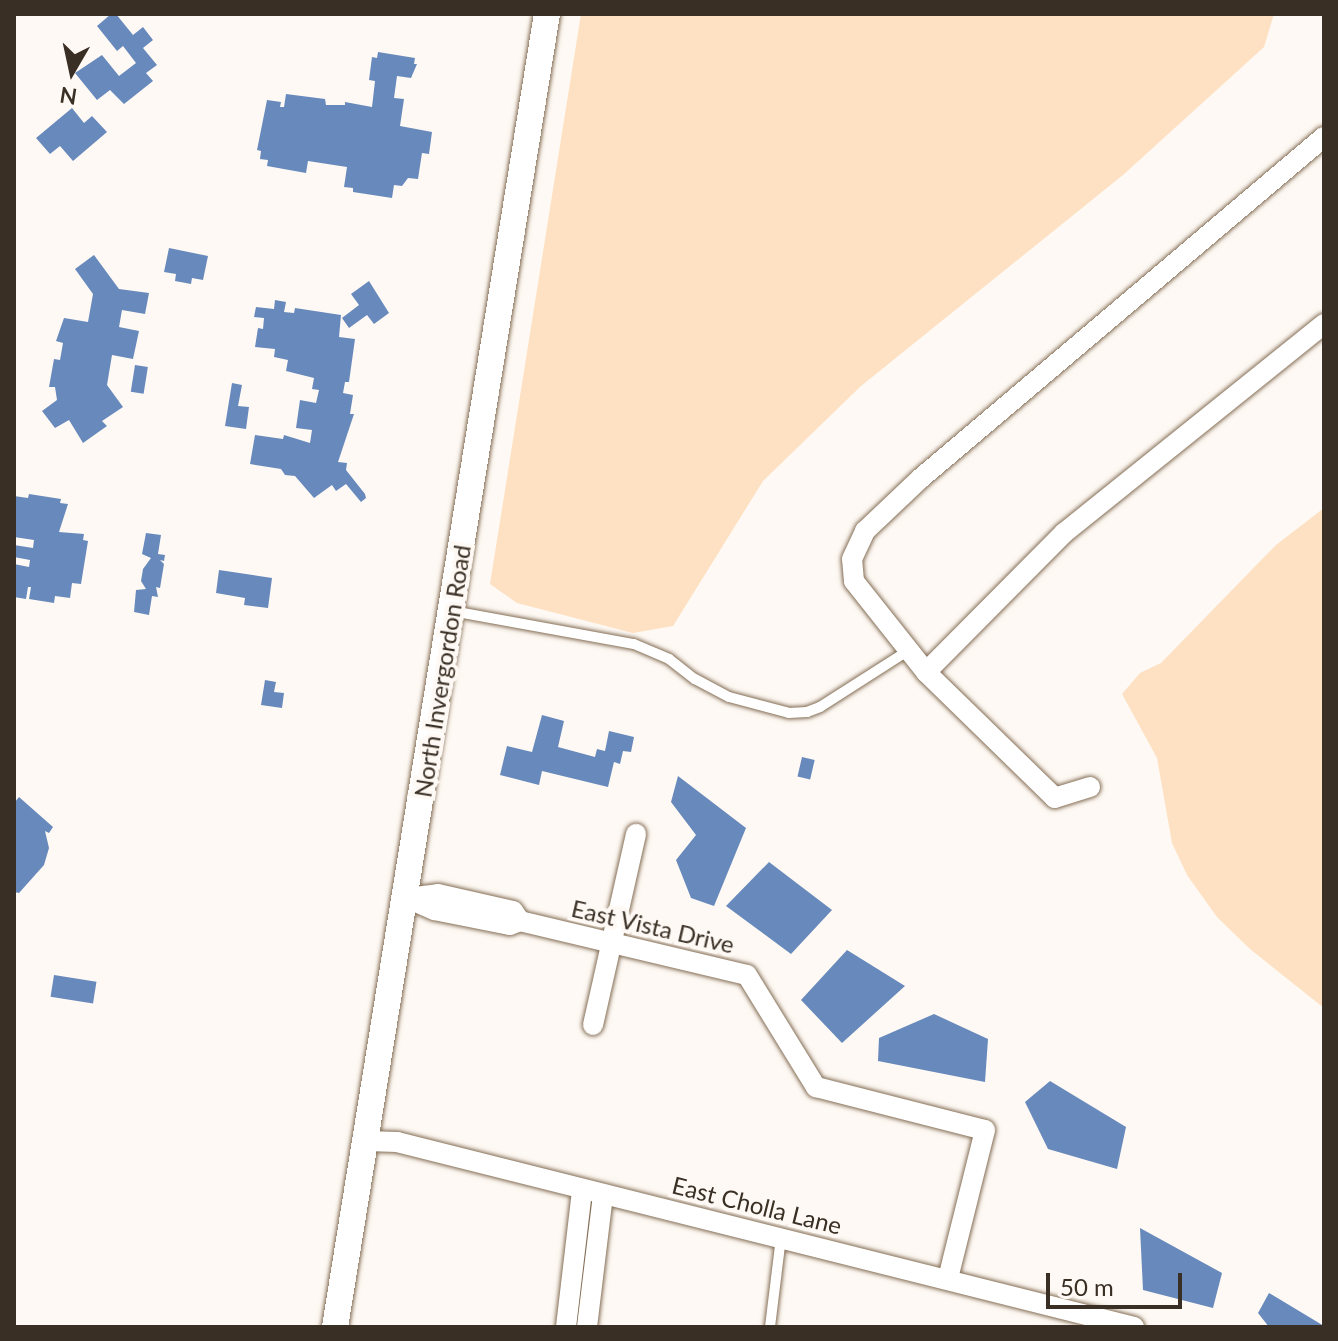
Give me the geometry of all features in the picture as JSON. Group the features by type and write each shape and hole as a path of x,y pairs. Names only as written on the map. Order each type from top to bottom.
{"street":[{"name":"North Invergordon Road","path":"335,1327 407,898 547,14"},
{"path":"1090,787 1055,798 926,672 854,581 852,559 865,531 921,478 1324,137"},
{"path":"926,672 1064,533 1324,324"},
{"path":"593,1025 636,834"},
{"name":"East Vista Drive","path":"407,898 438,894 513,911 520,921 747,975 816,1087 985,1130 948,1278"},
{"name":"East Cholla Lane","path":"366,1141 397,1142 1134,1327"},
{"path":"566,1327 582,1190"},
{"path":"587,1327 603,1195"}],"lane":[{"path":"452,611 634,644 669,659 695,679 729,697 789,713 807,712 820,707 909,650"},
{"path":"770,1327 781,1237"}],"shaded area":[{"path":"581,14 1274,14 1264,47 1123,175 861,386 763,481 673,626 633,633 517,603 490,584"},
{"path":"1324,508 1324,1008 1250,949 1217,917 1187,875 1172,843 1157,758 1122,694 1140,673 1161,663 1276,545"}],"building":[{"path":"111,14 116,14 133,35 143,27 153,40 143,48 157,65 146,73 153,81 124,104 110,90 97,100 75,73 102,55 119,76 136,63 123,46 117,51 97,26"},
{"path":"378,52 415,58 414,64 417,64 411,78 397,76 394,98 404,99 400,126 432,132 429,154 422,153 418,179 408,178 402,186 394,185 392,198 353,192 353,188 344,187 347,167 308,161 306,173 267,166 268,160 260,159 261,151 257,150 267,100 281,102 280,107 284,107 286,94 325,99 326,105 345,105 345,102 372,107 375,81 369,80 372,57 377,58"},
{"path":"72,108 84,123 92,116 107,132 73,161 60,146 50,154 36,138"},
{"path":"169,248 208,256 203,280 192,278 191,284 175,281 176,274 164,272"},
{"path":"94,255 119,289 149,293 145,314 122,310 119,327 139,331 133,359 112,355 107,385 123,407 102,421 107,426 83,443 69,420 55,428 42,411 57,400 55,387 49,387 54,359 60,360 63,343 56,341 64,318 88,322 93,294 75,269"},
{"path":"369,281 389,313 374,324 367,315 349,328 342,318 359,305 351,294"},
{"path":"275,300 286,302 284,312 294,313 295,308 341,315 339,337 355,339 349,382 345,382 343,393 353,395 350,414 354,414 338,462 347,463 346,470 365,494 366,498 361,502 346,484 336,491 332,485 314,498 295,476 285,475 281,469 250,464 255,435 283,439 284,435 310,443 312,430 296,428 300,400 316,403 319,390 312,389 314,378 286,371 288,360 274,357 275,349 255,347 258,328 263,329 264,318 254,317 256,307 274,309"},
{"path":"135,365 148,367 144,394 131,392"},
{"path":"232,383 242,385 238,406 249,407 246,429 225,426"},
{"path":"29,494 61,499 60,503 68,504 59,532 84,534 83,540 88,541 81,584 72,583 70,598 55,596 54,603 29,599 31,587 28,587 26,599 14,597 14,564 29,567 30,560 14,557 14,545 33,548 34,540 14,537 14,496 28,498"},
{"path":"146,533 161,535 158,554 165,555 164,561 160,560 164,564 160,588 156,587 158,597 152,596 149,615 134,612 136,590 146,589 141,581 143,569 151,558 142,554"},
{"path":"219,570 272,578 268,608 244,605 245,598 216,593"},
{"path":"265,680 276,682 274,692 284,693 282,708 261,705"},
{"path":"542,715 564,721 558,747 595,757 597,749 605,751 609,731 634,737 631,752 623,751 620,764 614,762 608,787 542,771 539,785 500,775 507,746 532,752"},
{"path":"802,757 815,760 810,779 798,776"},
{"path":"678,776 746,828 714,906 691,898 676,860 696,835 671,802"},
{"path":"19,797 53,827 49,833 45,831 49,848 44,865 19,893 14,892 14,803"},
{"path":"769,862 832,910 791,954 726,906"},
{"path":"847,950 905,986 842,1043 801,1000"},
{"path":"54,975 96,982 93,1003 51,997"},
{"path":"934,1014 988,1039 985,1082 878,1061 879,1038"},
{"path":"1050,1081 1126,1127 1117,1169 1048,1149 1025,1102"},
{"path":"1140,1228 1222,1273 1213,1308 1143,1290"},
{"path":"1269,1293 1324,1327 1269,1327 1258,1313"}]}
